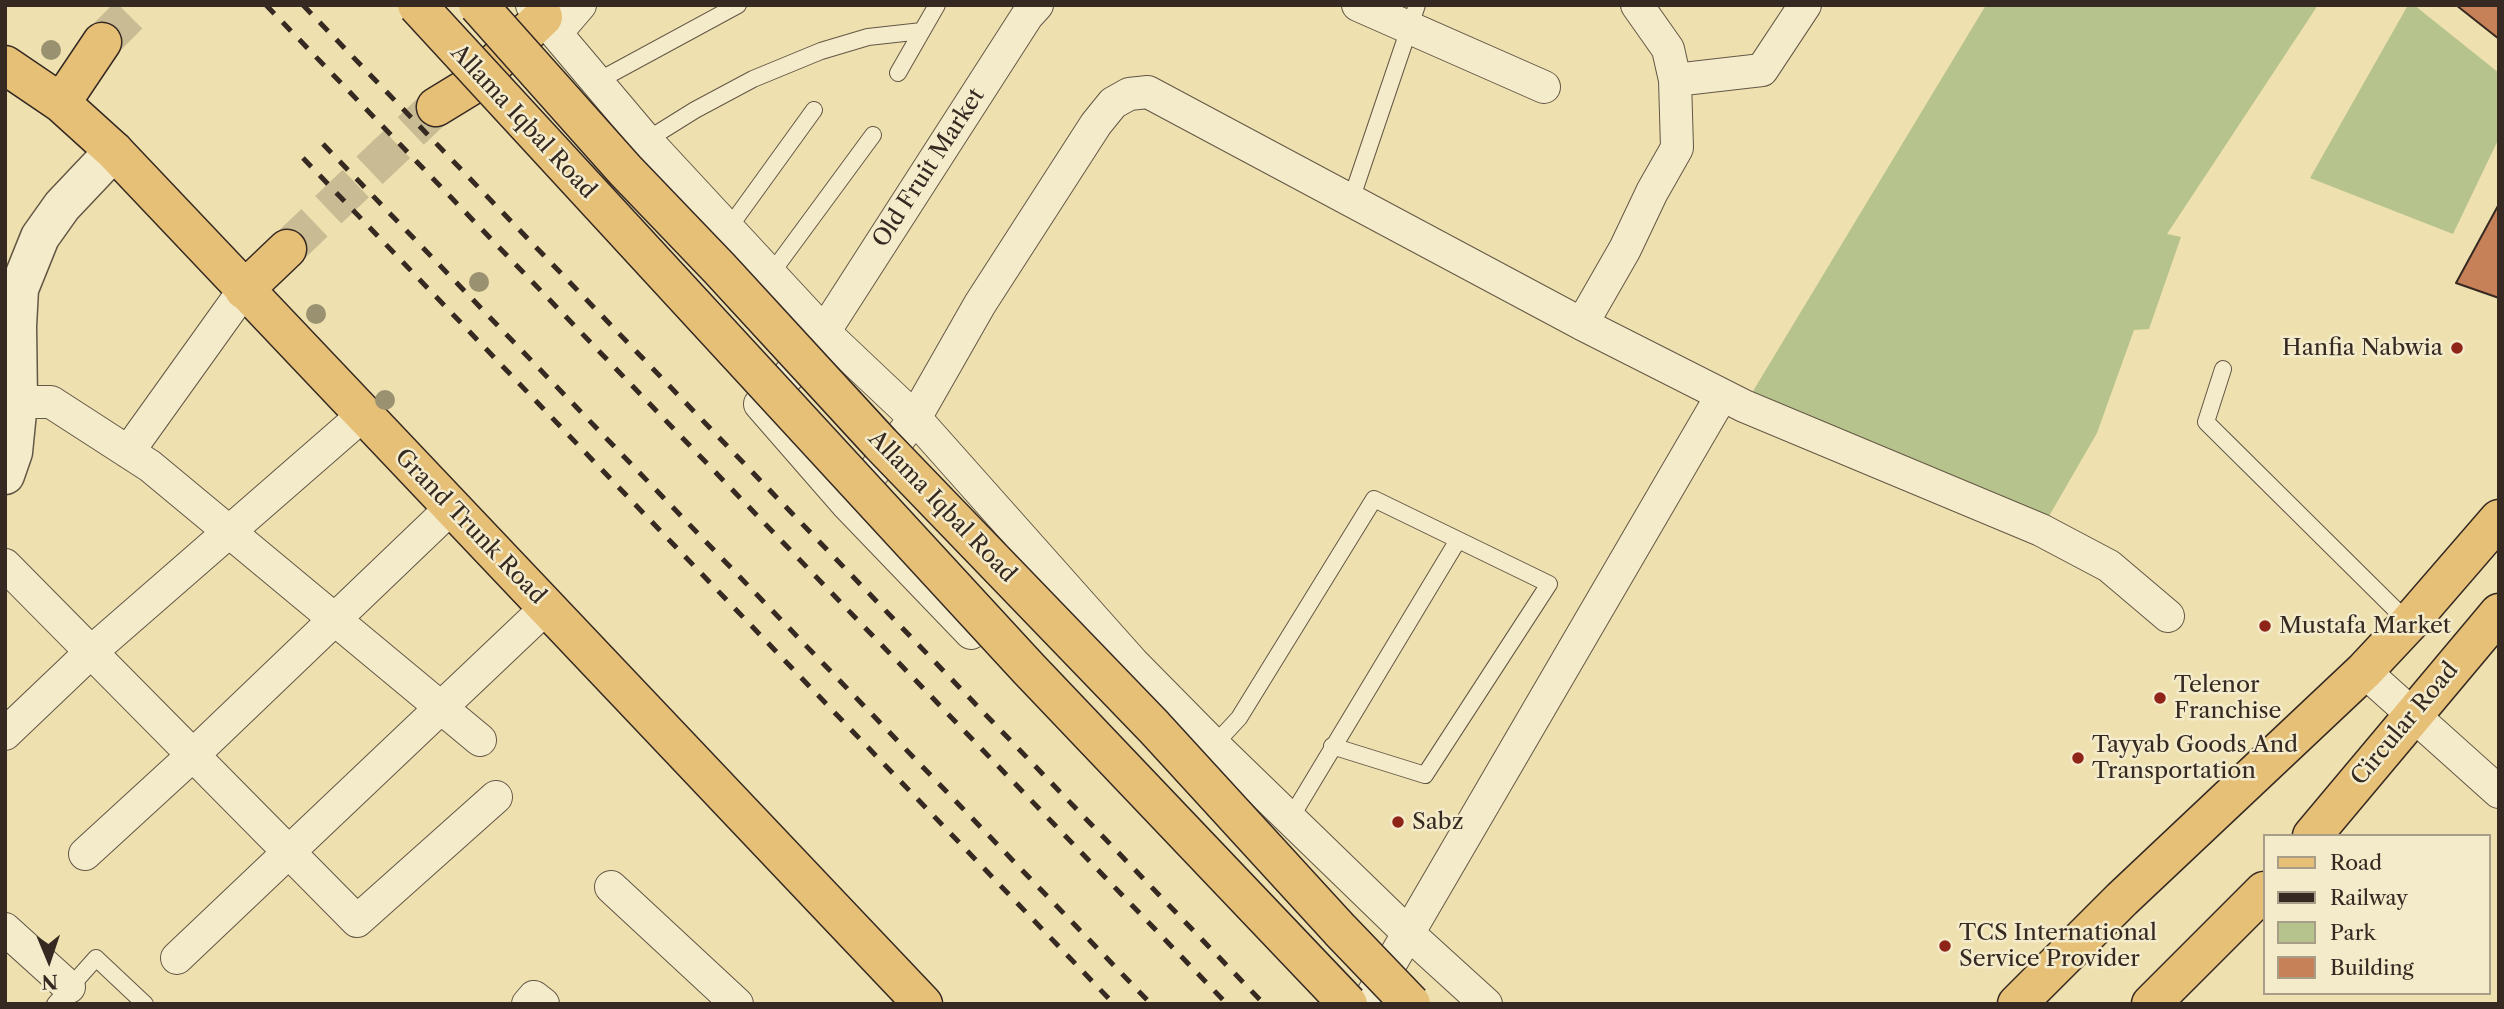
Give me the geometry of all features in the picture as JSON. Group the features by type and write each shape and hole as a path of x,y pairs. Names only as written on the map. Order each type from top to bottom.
{"main road":[{"name":"Allama Iqbal Road","path":"417,5 1038,678 1348,1004"},
{"name":"Allama Iqbal Road","path":"478,5 625,170 881,444 1154,727 1411,1004"},
{"path":"436,107 472,85 544,19"},
{"path":"61,103 102,42"},
{"name":"Grand Trunk Road","path":"5,65 61,103 114,151 923,1004"},
{"path":"244,290 287,249"},
{"path":"2018,1004 2122,899 2364,671 2499,519"},
{"name":"Circular Road","path":"2314,834 2499,613"},
{"path":"2151,1004 2262,893"}],"street":[{"path":"396,5 520,139 589,182 763,407 848,505 1325,1004"},
{"path":"580,5 544,19 646,140 824,332 915,418 1133,663 1213,745 1409,934 1486,1004"},
{"name":"Old Fruit Market","path":"763,407 824,332 1027,16 1037,5"},
{"path":"1358,5 1413,17 1544,87"},
{"path":"1582,324 1625,249 1677,148 1675,80 1668,49 1637,5"},
{"path":"1675,80 1762,70 1805,5"},
{"path":"520,139 596,82"},
{"path":"848,505 915,418 980,304 1096,124 1113,103 1129,94 1148,92 1582,324 1721,395 2041,530 2109,566 2168,616"},
{"path":"5,475 13,452 12,402 19,289 40,237 62,206 114,151"},
{"path":"128,452 244,290"},
{"path":"1367,1004 1721,395"},
{"path":"12,402 51,402 150,466 480,740"},
{"path":"5,734 91,652 363,415"},
{"path":"85,854 337,620 451,508"},
{"path":"5,565 357,921 496,797"},
{"path":"177,958 547,607"},
{"path":"2364,671 2499,792"},
{"path":"611,887 737,1004"},
{"path":"5,929 62,995"},
{"path":"528,1004 534,996 543,1004"}],"lane":[{"path":"596,82 738,5"},
{"path":"898,73 937,5"},
{"path":"1351,200 1413,17"},
{"path":"589,182 646,140 753,79 821,51 868,37 922,31"},
{"path":"727,229 814,110"},
{"path":"770,275 873,135"},
{"path":"2223,369 2206,422 2409,623"},
{"path":"1213,745 1239,718 1374,499 1549,584 1425,775 1332,746"},
{"path":"1290,819 1458,540"},
{"path":"62,995 96,958 145,1004"}],"green space":[{"path":"1986,5 2318,5 2167,234 2181,237 2149,329 2134,330 2097,433 2041,530 1744,406"},
{"path":"2408,5 2414,5 2499,73 2499,138 2453,234 2310,178"}],"building":[{"path":"2456,5 2499,5 2499,39"},
{"path":"2499,204 2499,298 2456,283"}],"tunnel":[{"path":"102,42 139,5"},
{"path":"287,249 436,107"}],"railway":[{"path":"266,5 1227,1004"},
{"path":"303,5 1264,1004"},
{"path":"323,144 1151,1004"},
{"path":"303,158 1114,1004"}],"place":[{"name":"Hanfia Nabwia","path":"2457,348"},
{"name":"Mustafa Market","path":"2265,626"},
{"name":"Telenor Franchise","path":"2160,698"},
{"name":"Tayyab Goods And Transportation","path":"2078,758"},
{"name":"Sabz","path":"1398,822"},
{"name":"TCS International Service Provider","path":"1945,946"}]}
